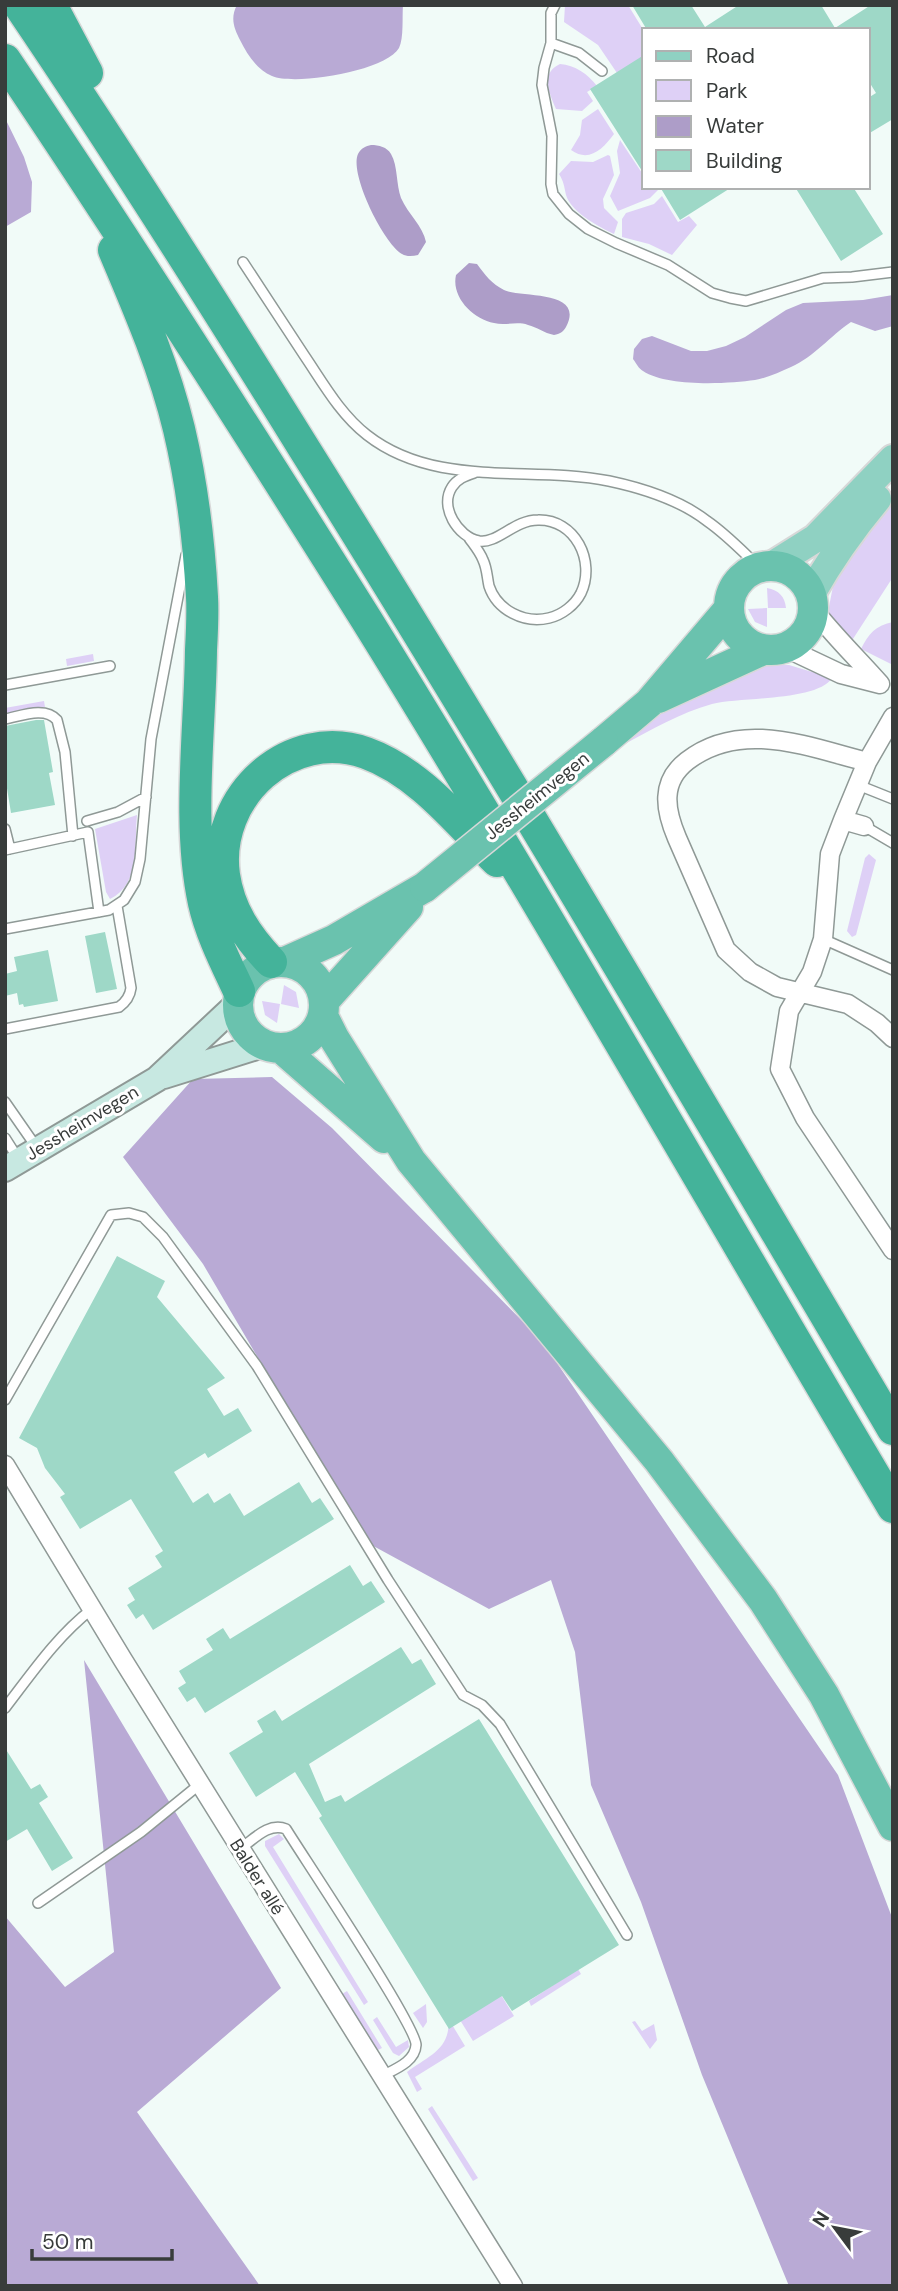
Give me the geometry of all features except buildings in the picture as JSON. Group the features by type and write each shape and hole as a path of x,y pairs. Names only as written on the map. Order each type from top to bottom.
{"highway":[{"path":"19,5 116,149 512,785 893,1429"},
{"path":"51,5 98,92 116,149"},
{"path":"5,60 83,177 367,621 893,1507"},
{"path":"83,177 149,334 179,430 194,515 202,599 196,815 199,863 205,904 238,998 244,1028 272,1046 411,1161"},
{"path":"766,566 785,568 796,574 805,583 812,602 810,625 800,639 775,649 750,645 738,636 731,624 728,610 729,597 736,584 746,573 766,566"},
{"name":"Jessheimvegen","path":"278,962 334,940 425,887 649,703 728,610"},
{"name":"Jessheimvegen","path":"649,703 775,649"},
{"path":"278,962 248,936 232,907 224,873 226,840 238,804 264,771 278,761 309,749 330,747 364,752 403,772 461,825 537,904"},
{"name":"Jessheimvegen","path":"323,1009 425,887"},
{"path":"238,998 246,978 257,968 278,962 297,964 316,979 334,1038 411,1161 644,1442 733,1557 824,1695 893,1826"},
{"path":"272,1046 295,1046 307,1039 317,1029 323,1009"}],"main road":[{"path":"766,566 816,538 893,458"},
{"path":"812,602 827,567 857,523 893,481"},
{"name":"Jessheimvegen","path":"15,1163 157,1079 238,998"},
{"name":"Jessheimvegen","path":"157,1079 272,1046"}],"street":[{"path":"812,602 832,634 886,690"},
{"path":"775,649 886,690"},
{"path":"893,717 867,762 830,854 823,939 812,972 789,1011 780,1069 805,1118 893,1250"},
{"path":"867,762 803,744 769,739 734,739 692,758 678,769 667,790 666,803 670,820 726,950 750,972 777,987 848,1004 877,1023 893,1038"},
{"path":"843,820 864,827"},
{"name":"Balder allé","path":"5,1465 240,1849 513,2286"}],"lane":[{"path":"555,5 551,13 551,43 542,85 552,136 551,184 559,204 589,229 668,265 712,293 746,301 823,278 893,272"},
{"path":"551,43 579,53 601,71"},
{"path":"243,262 331,397 359,428 381,445 409,458 475,473 576,477 609,481 645,491 676,503 706,520 766,566"},
{"path":"468,538 487,541 523,522 552,522 574,536 583,550 587,570 582,590 570,607 555,617 533,620 520,617 495,598 484,562 455,524 448,497 457,481 475,473"},
{"path":"5,929 99,912 117,906 131,892 139,872 155,714 194,515"},
{"path":"5,685 110,666"},
{"path":"5,719 44,712 54,716 65,752 74,836"},
{"path":"858,785 893,799"},
{"path":"87,821 118,812 146,797"},
{"path":"864,827 893,843"},
{"path":"5,829 8,849 88,832 99,912"},
{"path":"5,1029 119,1007 123,1004 131,988 117,906"},
{"path":"823,939 893,970"},
{"path":"5,1102 15,1163"},
{"path":"5,1138 15,1163"},
{"path":"5,1400 111,1215 129,1213 143,1217 163,1237 257,1366 374,1557 463,1695 482,1705 500,1724 627,1935"},
{"path":"5,1708 46,1653 76,1621 92,1609"},
{"path":"38,1903 141,1832 201,1784"},
{"path":"240,1849 270,1828 278,1826 286,1829 391,1996 415,2037 416,2048 412,2057 382,2077"}],"green space":[{"path":"565,5 628,5 642,28 642,58 617,73 598,45 564,22"},
{"path":"560,64 581,71 597,86 587,92 593,101 582,111 556,109 548,78"},
{"path":"598,109 614,134 605,145 590,155 578,154 571,150 580,135 582,120"},
{"path":"620,140 642,173 642,189 658,190 650,198 618,211 610,196 620,173 617,151"},
{"path":"608,155 614,175 603,199 604,208 618,222 614,234 579,213 569,201 559,174 571,161 593,162"},
{"path":"662,196 678,222 689,216 697,225 672,255 649,244 622,237 622,219 626,213 654,204"},
{"path":"893,495 893,577 851,642 828,612 834,581 883,505"},
{"path":"767,588 781,595 786,608 768,608"},
{"path":"767,608 767,627 755,622 748,609"},
{"path":"893,622 893,665 861,649 873,631"},
{"path":"93,654 94,661 67,666 66,659"},
{"path":"770,665 789,665 832,678 811,691 712,704 666,722 623,745 653,719 691,695 732,676"},
{"path":"44,701 45,707 5,715 5,708"},
{"path":"137,815 131,873 127,884 110,899 106,892 95,829"},
{"path":"869,854 876,860 856,935 852,937 847,931 865,858"},
{"path":"284,985 296,992 299,1008 281,1004"},
{"path":"262,1001 280,1004 277,1023 265,1015"},
{"path":"279,1834 284,1839 273,1847 368,2002 364,2005 265,1846 265,1841"},
{"path":"578,1969 581,1974 531,2006 529,2001"},
{"path":"347,1991 382,2048 378,2050 342,1994"},
{"path":"501,1995 514,2016 473,2041 460,2020"},
{"path":"426,2004 427,2022 423,2028 413,2013"},
{"path":"377,2017 396,2047 408,2040 409,2047 399,2056 393,2053 373,2020"},
{"path":"448,2018 465,2046 415,2077 422,2089 417,2092 407,2072 437,2051 446,2037"},
{"path":"635,2021 642,2031 654,2024 657,2040 650,2049 632,2022"},
{"path":"432,2106 478,2178 473,2181 428,2109"}],"shaded area":[{"path":"237,5 403,5 401,44 391,56 359,70 319,78 284,79 267,73 249,56 234,23"},
{"path":"5,118 24,157 32,182 31,212 5,227"},
{"path":"893,295 893,326 875,331 851,322 799,363 760,379 714,383 667,380 643,371 633,359 634,349 642,339 652,336 691,351 707,351 745,337 786,310 803,303 863,300"},
{"path":"272,1077 332,1128 542,1341 838,1775 893,1920 893,2286 789,2286 702,2075 641,1902 591,1785 575,1652 551,1580 489,1609 366,1542 203,1264 123,1157 193,1079"},
{"path":"84,1660 281,1988 137,2112 260,2286 5,2286 5,1916 65,1987 114,1952"}],"water":[{"path":"371,145 385,148 393,159 401,198 426,242 418,255 404,255 395,248 378,223 363,192 357,164 358,154"},
{"path":"469,263 477,264 489,279 504,290 548,297 567,306 570,315 565,329 554,335 524,324 498,324 478,317 460,299 455,283 456,275"}]}
